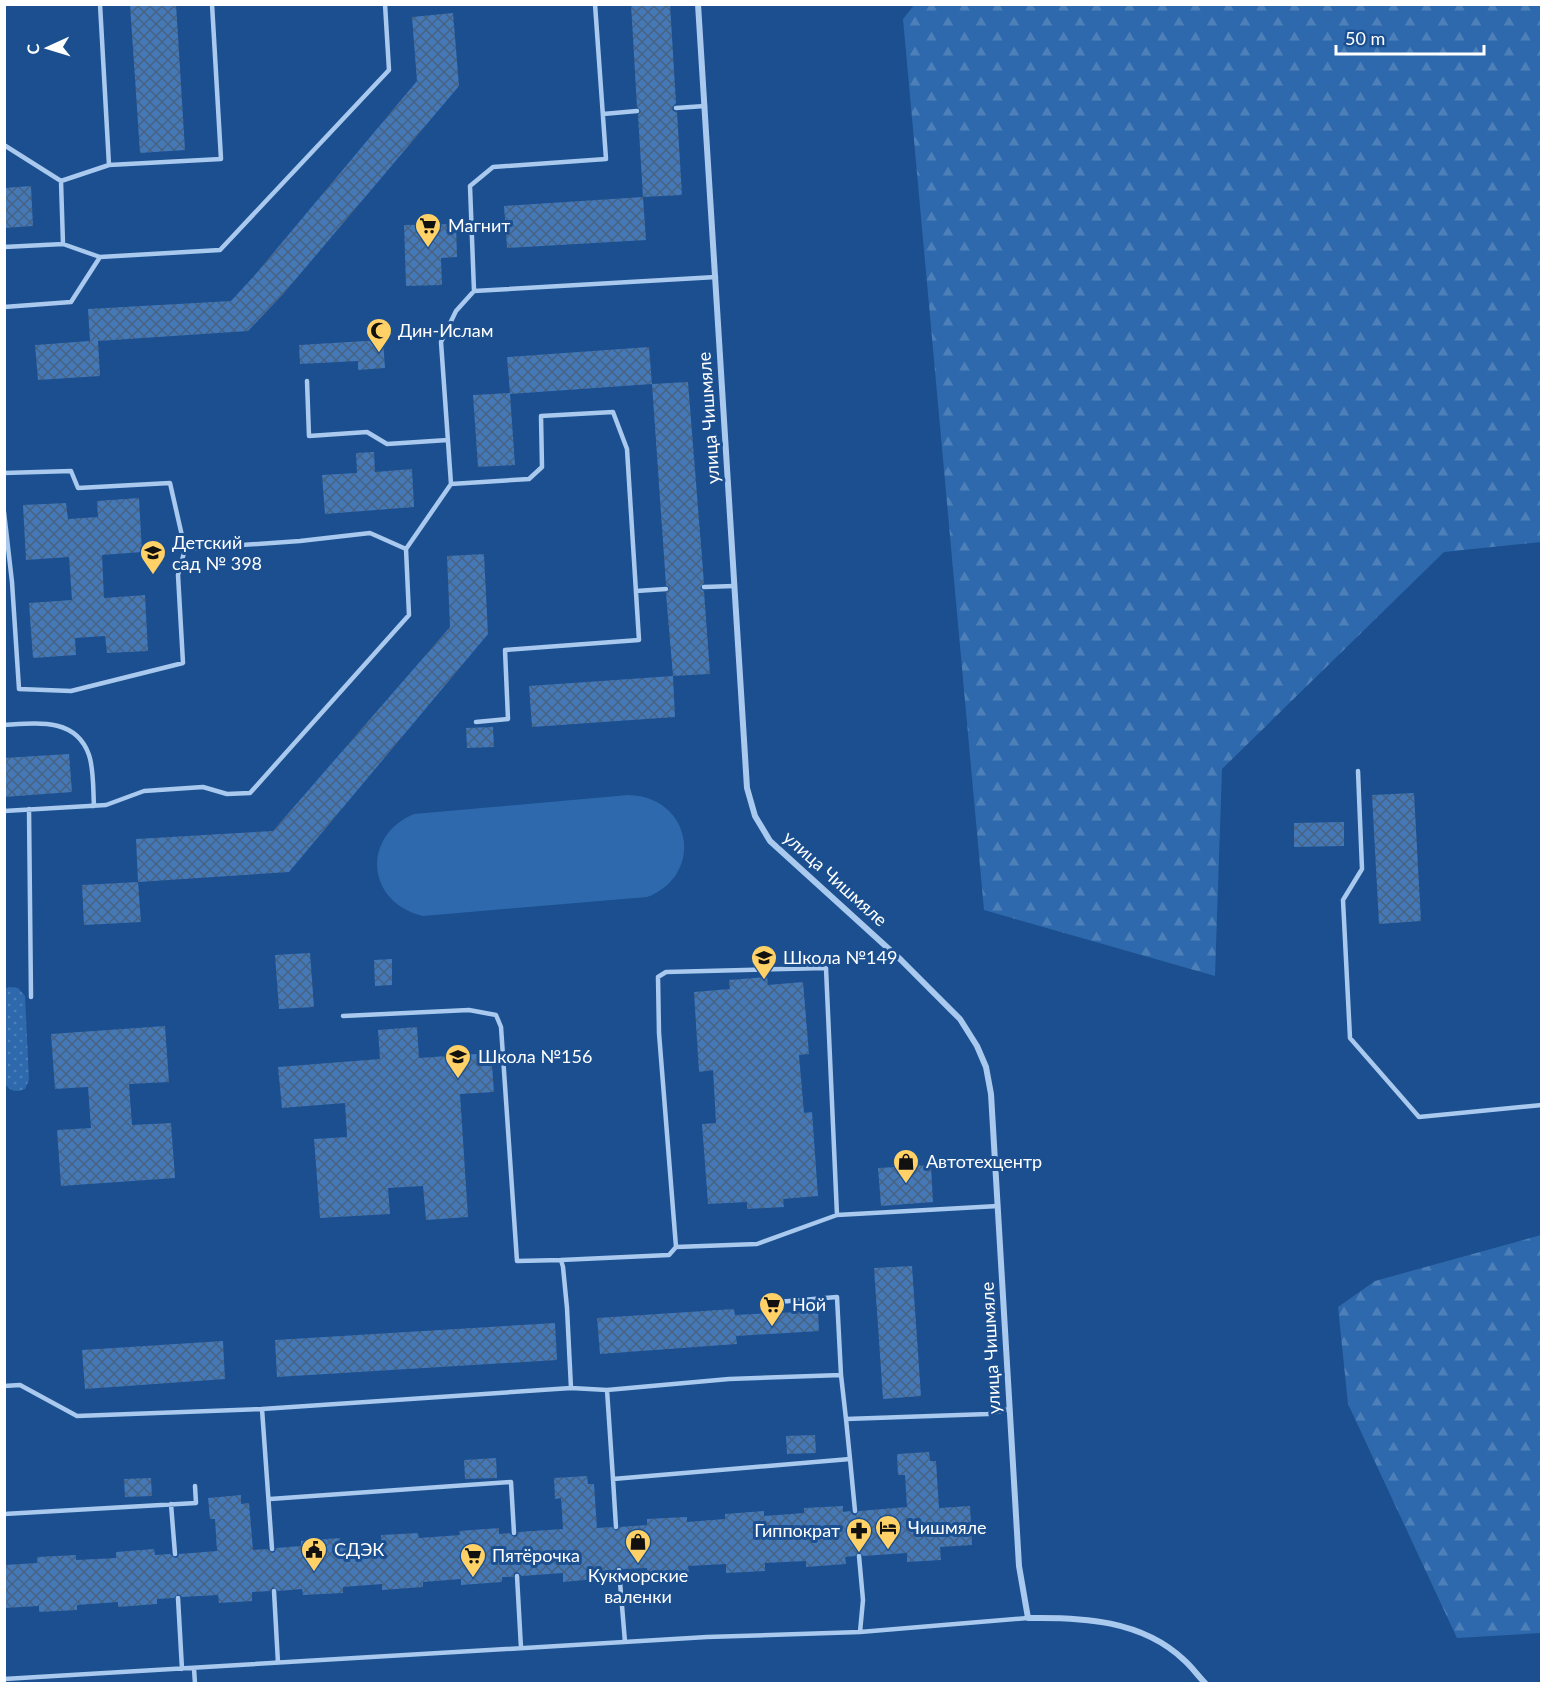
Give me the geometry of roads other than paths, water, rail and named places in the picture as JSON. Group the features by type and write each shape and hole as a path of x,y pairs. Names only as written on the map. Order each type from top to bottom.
{"street":[{"name":"улица Чишмяле","path":"698,4 747,788 755,816 770,841 902,960 960,1018 977,1046 986,1067 991,1094 1019,1566 1028,1618"},
{"path":"1028,1618 1071,1617 1129,1627 1163,1644 1183,1658 1204,1683"}],"lane":[{"path":"100,4 109,165"},
{"path":"61,181 109,165 220,159 212,4"},
{"path":"4,247 63,244 100,257 220,250 389,70 384,4"},
{"path":"4,811 106,805 144,791 204,787 227,794 250,793 409,615 406,549 451,484 441,342 456,311 474,291 471,186 493,167 606,159 595,4"},
{"path":"676,108 705,106"},
{"path":"603,114 637,111"},
{"path":"4,145 61,181"},
{"path":"61,181 63,244"},
{"path":"4,307 71,302 100,257"},
{"path":"474,291 716,277"},
{"path":"307,381 309,436 367,432 387,444 448,440"},
{"path":"451,484 529,479 542,467 541,416 613,412 627,449 639,640 505,650 508,719 476,722"},
{"path":"4,473 71,471 78,488 170,483 185,549 178,575 183,663 71,691 19,689 12,582 4,512"},
{"path":"185,549 300,541 370,533 406,549"},
{"path":"704,587 734,586"},
{"path":"636,591 666,589"},
{"path":"4,725 65,726 84,743 90,757 94,806"},
{"path":"1358,771 1362,869 1343,900 1350,1038 1419,1117 1542,1104"},
{"path":"29,809 31,997"},
{"path":"343,1016 469,1010 496,1015 501,1027 517,1261 669,1255 676,1247 659,1033 658,977 666,972 826,968 837,1215"},
{"path":"676,1247 757,1244 837,1215 998,1206"},
{"path":"561,1260 567,1308 572,1388"},
{"path":"766,1303 837,1297 841,1375 855,1511"},
{"path":"4,1386 20,1385 77,1416 262,1409 572,1388 607,1390 729,1379 841,1375"},
{"path":"607,1390 616,1527"},
{"path":"262,1409 272,1549"},
{"path":"846,1419 988,1414 1010,1409"},
{"path":"613,1479 850,1459"},
{"path":"270,1499 512,1482 514,1533"},
{"path":"4,1514 196,1503 195,1486"},
{"path":"171,1504 175,1554"},
{"path":"859,1556 863,1600 860,1632"},
{"path":"620,1570 625,1642"},
{"path":"517,1576 521,1648"},
{"path":"274,1591 278,1663"},
{"path":"178,1598 182,1669"},
{"path":"4,1679 625,1642 860,1632 1028,1618"},
{"path":"194,1668 195,1683"}],"place":[{"name":"Магнит","path":"428,249"},
{"name":"Дин-Ислам","path":"379,354"},
{"name":"Детский сад № 398","path":"153,576"},
{"name":"Школа №149","path":"764,981"},
{"name":"Школа №156","path":"458,1080"},
{"name":"Автотехцентр","path":"906,1185"},
{"name":"Ной","path":"772,1328"},
{"name":"Чишмяле","path":"888,1551"},
{"name":"Гиппократ","path":"859,1554"},
{"name":"Кукморские валенки","path":"638,1565"},
{"name":"СДЭК","path":"314,1573"},
{"name":"Пятёрочка","path":"473,1579"}]}
